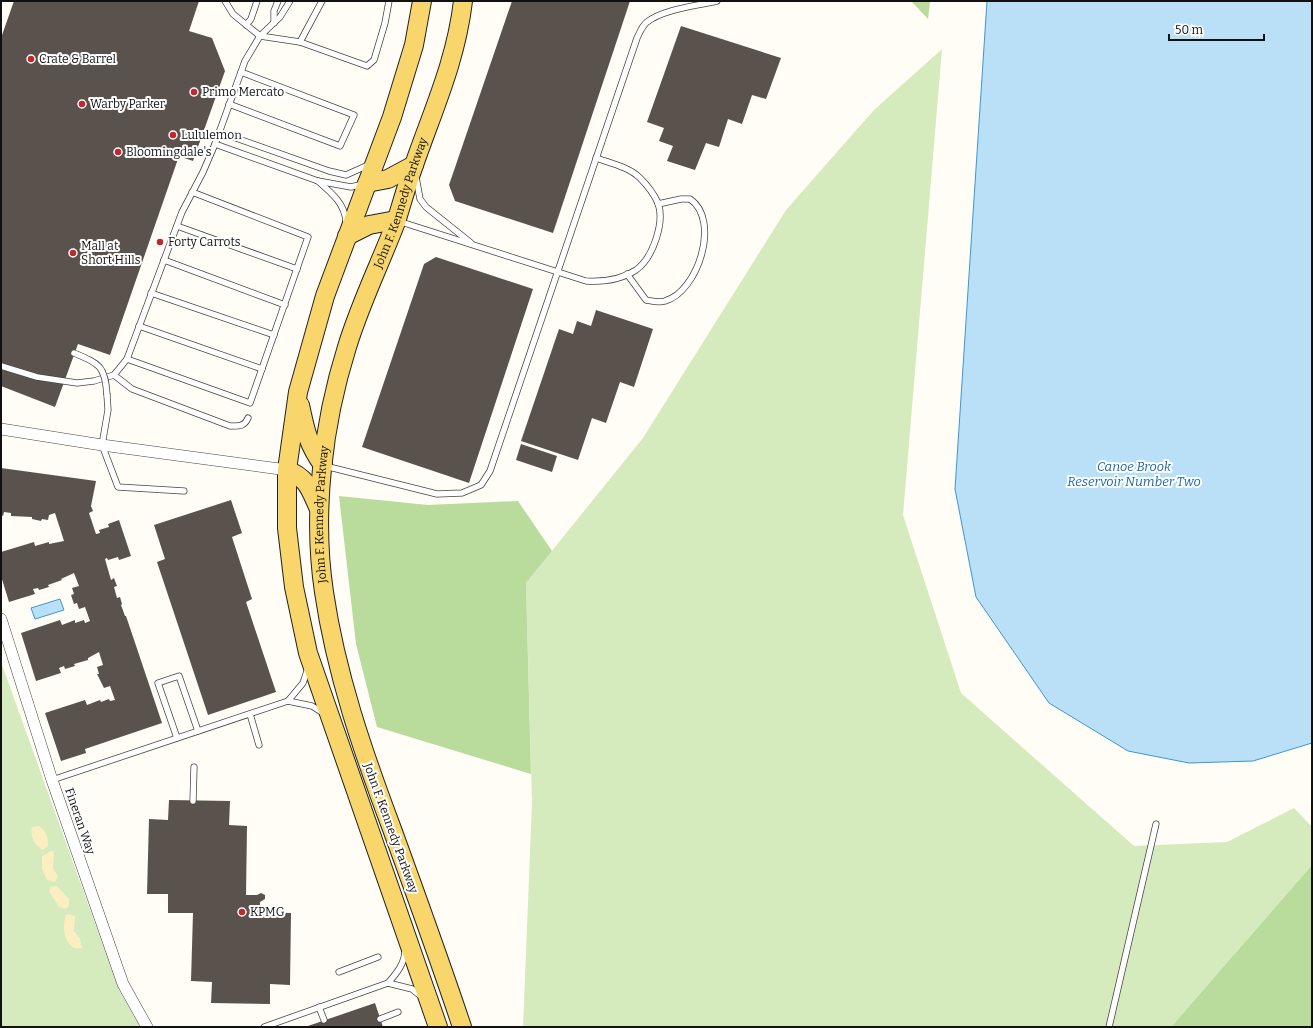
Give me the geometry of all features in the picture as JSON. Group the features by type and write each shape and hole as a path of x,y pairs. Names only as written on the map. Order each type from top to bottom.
{"main road":[{"name":"John F. Kennedy Parkway","path":"422,1 414,45 392,118 325,296 298,392 287,470 288,528 294,587 311,660 438,1027"},
{"name":"John F. Kennedy Parkway","path":"462,1027 362,748 335,658 323,589 319,510 323,465 334,397 347,346 396,220 414,165 435,112 446,79 460,26 463,1"},
{"path":"367,183 388,179 414,165"},
{"path":"347,236 369,225 396,220"},
{"path":"298,392 309,441 313,451 323,465"},
{"path":"287,470 296,473 307,483 319,510"}],"street":[{"path":"1,428 102,445 287,470"},
{"name":"Fineran Way","path":"1,619 52,780 123,984 147,1027"}],"lane":[{"path":"225,1 234,14 260,36 300,42 367,66 374,60 385,23 389,1"},
{"path":"246,25 251,19 257,1"},
{"path":"274,23 274,11 278,1"},
{"path":"1,366 36,378 77,383 114,375 127,359 177,226 220,132 245,61 260,36 280,17 290,1"},
{"path":"300,42 322,1"},
{"path":"323,465 437,494 462,493 481,485 490,471 637,38 646,22 663,14 717,1"},
{"path":"230,104 340,146 354,115 241,72"},
{"path":"220,132 329,171 346,174 366,166 377,156"},
{"path":"215,144 318,181 351,188 367,183"},
{"path":"396,220 586,281 602,282 637,270 652,250 658,236 660,220 658,204 650,190 639,177 626,169 596,158"},
{"path":"414,165 420,198 426,206 472,244"},
{"path":"318,181 337,199 344,210 347,236"},
{"path":"127,359 250,403 308,237 192,192"},
{"path":"627,274 646,300 666,301 684,287 698,266 704,249 704,219 699,207 690,199 681,199 658,204"},
{"path":"177,226 297,268"},
{"path":"164,260 284,305"},
{"path":"151,293 274,335"},
{"path":"139,326 262,369"},
{"path":"74,353 97,362 106,379 108,410 102,445 118,488 184,491"},
{"path":"114,375 132,389 230,426 241,426 246,423 248,418"},
{"path":"288,701 303,683 311,660"},
{"path":"177,738 158,683 179,676 198,731"},
{"path":"52,780 288,701 312,706 330,716"},
{"path":"250,714 259,745"},
{"path":"193,801 194,767"},
{"path":"1109,1027 1156,824"},
{"path":"264,1027 388,983 403,962 405,954 405,934"},
{"path":"339,972 378,957"},
{"path":"388,983 412,989 431,1007"},
{"path":"319,1007 324,1020"},
{"path":"380,1019 398,1012"}],"green space":[{"path":"911,1 930,1 928,19"},
{"path":"942,49 903,515 961,693 1134,846 1227,842 1294,808 1312,827 1312,865 1171,1027 523,1027 532,803 526,583 643,438 786,210 874,110"},
{"path":"339,496 428,505 518,501 552,551 526,583 531,774 377,727 356,644"},
{"path":"1,662 119,990 140,1027 1,1027"},
{"path":"1312,865 1312,1027 1171,1027"}],"sand":[{"path":"38,826 45,831 47,837 48,846 43,850 37,846 32,837 32,827"},
{"path":"51,851 54,852 53,868 58,876 55,882 47,880 42,869 42,856"},
{"path":"57,886 69,899 69,906 65,909 59,907 49,891 50,887"},
{"path":"69,914 75,916 74,931 80,939 82,948 72,946 66,938 64,926 66,915"}],"water":[{"name":"Canoe Brook Reservoir Number Two","path":"987,1 1312,1 1312,743 1253,761 1189,763 1128,751 1049,703 976,597 955,489"},
{"path":"60,599 64,610 35,619 31,608"}],"building":[{"name":"Mall at Short Hills","path":"14,1 199,1 189,31 212,38 225,71 193,161 179,156 110,355 78,344 55,407 1,386 1,38"},
{"path":"512,1 630,1 553,233 455,201 449,185"},
{"path":"681,26 781,58 766,99 752,95 742,124 728,119 719,147 706,143 695,170 667,161 673,146 659,141 664,128 647,122"},
{"path":"436,257 533,289 469,483 362,447 424,264"},
{"path":"596,310 653,329 634,387 620,382 606,423 592,418 578,460 521,441 559,329 573,334 577,321 591,326"},
{"path":"521,444 557,456 552,472 516,460"},
{"path":"1,468 96,481 91,506 93,511 89,513 96,534 100,533 99,530 109,527 108,524 119,520 131,556 119,560 118,557 108,560 107,558 105,559 111,580 114,578 117,586 114,587 117,598 120,597 121,605 162,723 85,749 86,753 61,761 45,713 85,700 87,705 100,700 101,702 109,699 110,701 115,700 110,686 104,688 97,674 99,674 97,667 103,665 99,652 88,658 88,660 74,664 75,666 65,669 64,666 59,668 61,673 36,681 21,633 60,620 62,625 75,620 75,623 84,620 85,623 90,621 85,607 79,609 77,603 74,604 71,595 74,594 72,588 79,586 74,573 61,579 62,580 48,585 49,587 39,590 38,588 33,589 35,594 9,602 1,576 1,552 34,542 35,546 49,542 49,544 64,541 55,513 49,515 48,520 42,519 41,521 32,519 32,517 11,516 11,513 4,512 3,516 1,515"},
{"path":"231,500 242,533 232,537 252,599 246,602 276,692 208,715 157,562 165,559 154,525"},
{"path":"169,800 230,801 229,825 247,826 246,895 257,895 261,893 265,895 265,899 260,902 260,912 291,913 290,985 270,984 270,1004 211,1003 212,982 191,981 193,913 168,913 168,894 147,894 149,819 168,820"},
{"path":"375,1003 383,1027 305,1027"}],"place":[{"name":"Crate & Barrel","path":"31,59"},
{"name":"Primo Mercato","path":"194,92"},
{"name":"Warby Parker","path":"82,104"},
{"name":"Lululemon","path":"173,135"},
{"name":"Bloomingdale's","path":"118,152"},
{"name":"Forty Carrots","path":"160,242"},
{"name":"Mall at Short Hills","path":"73,253"},
{"name":"KPMG","path":"242,912"}]}
